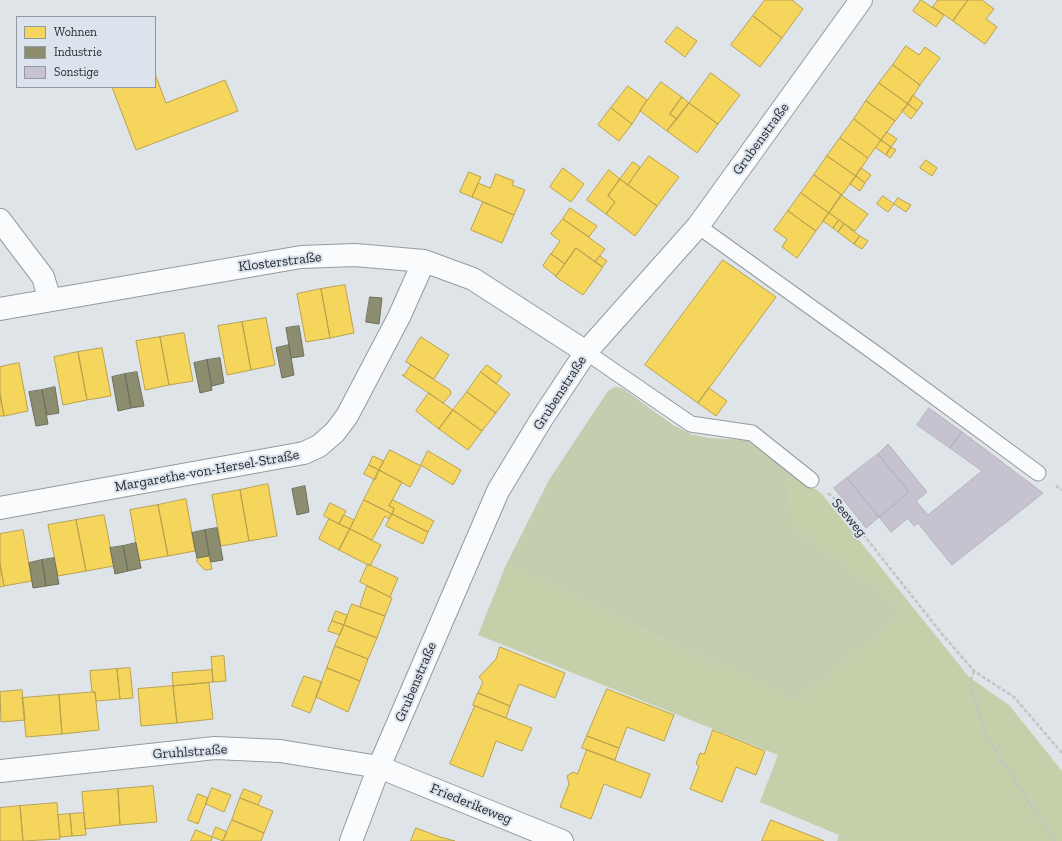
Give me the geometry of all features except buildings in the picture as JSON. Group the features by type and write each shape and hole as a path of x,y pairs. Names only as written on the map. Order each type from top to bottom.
{"street":[{"name":"Grubenstraße","path":"351,841 380,767 498,491 541,420 586,352 698,226 861,0"},
{"path":"0,220 43,277 50,300"},
{"name":"Klosterstraße","path":"0,309 302,257 355,255 424,261 473,279 586,352"},
{"name":"Margarethe-von-Hersel-Straße","path":"0,508 304,453 319,446 335,432 347,416 399,317 424,261"},
{"name":"Gruhlstraße","path":"0,770 215,748 280,751 380,767"},
{"name":"Friederikeweg","path":"380,767 562,841"}],"lane":[{"path":"698,226 886,361 1038,473"},
{"path":"586,352 691,424 752,433 811,480"}],"path":[{"name":"Seeweg","path":"811,480 836,500 942,634 974,671 1014,697 1062,753"},
{"path":"974,671 970,682 985,734 1054,841"}],"green space":[{"path":"615,387 622,388 673,425 691,434 709,438 746,440 786,468 795,528 908,611 796,702 506,565 549,480 608,391"},
{"path":"786,468 822,494 969,677 1009,705 1062,771 1062,841 837,841 839,835 760,802 778,755 478,635 506,565 796,702 908,611 795,528"}]}
